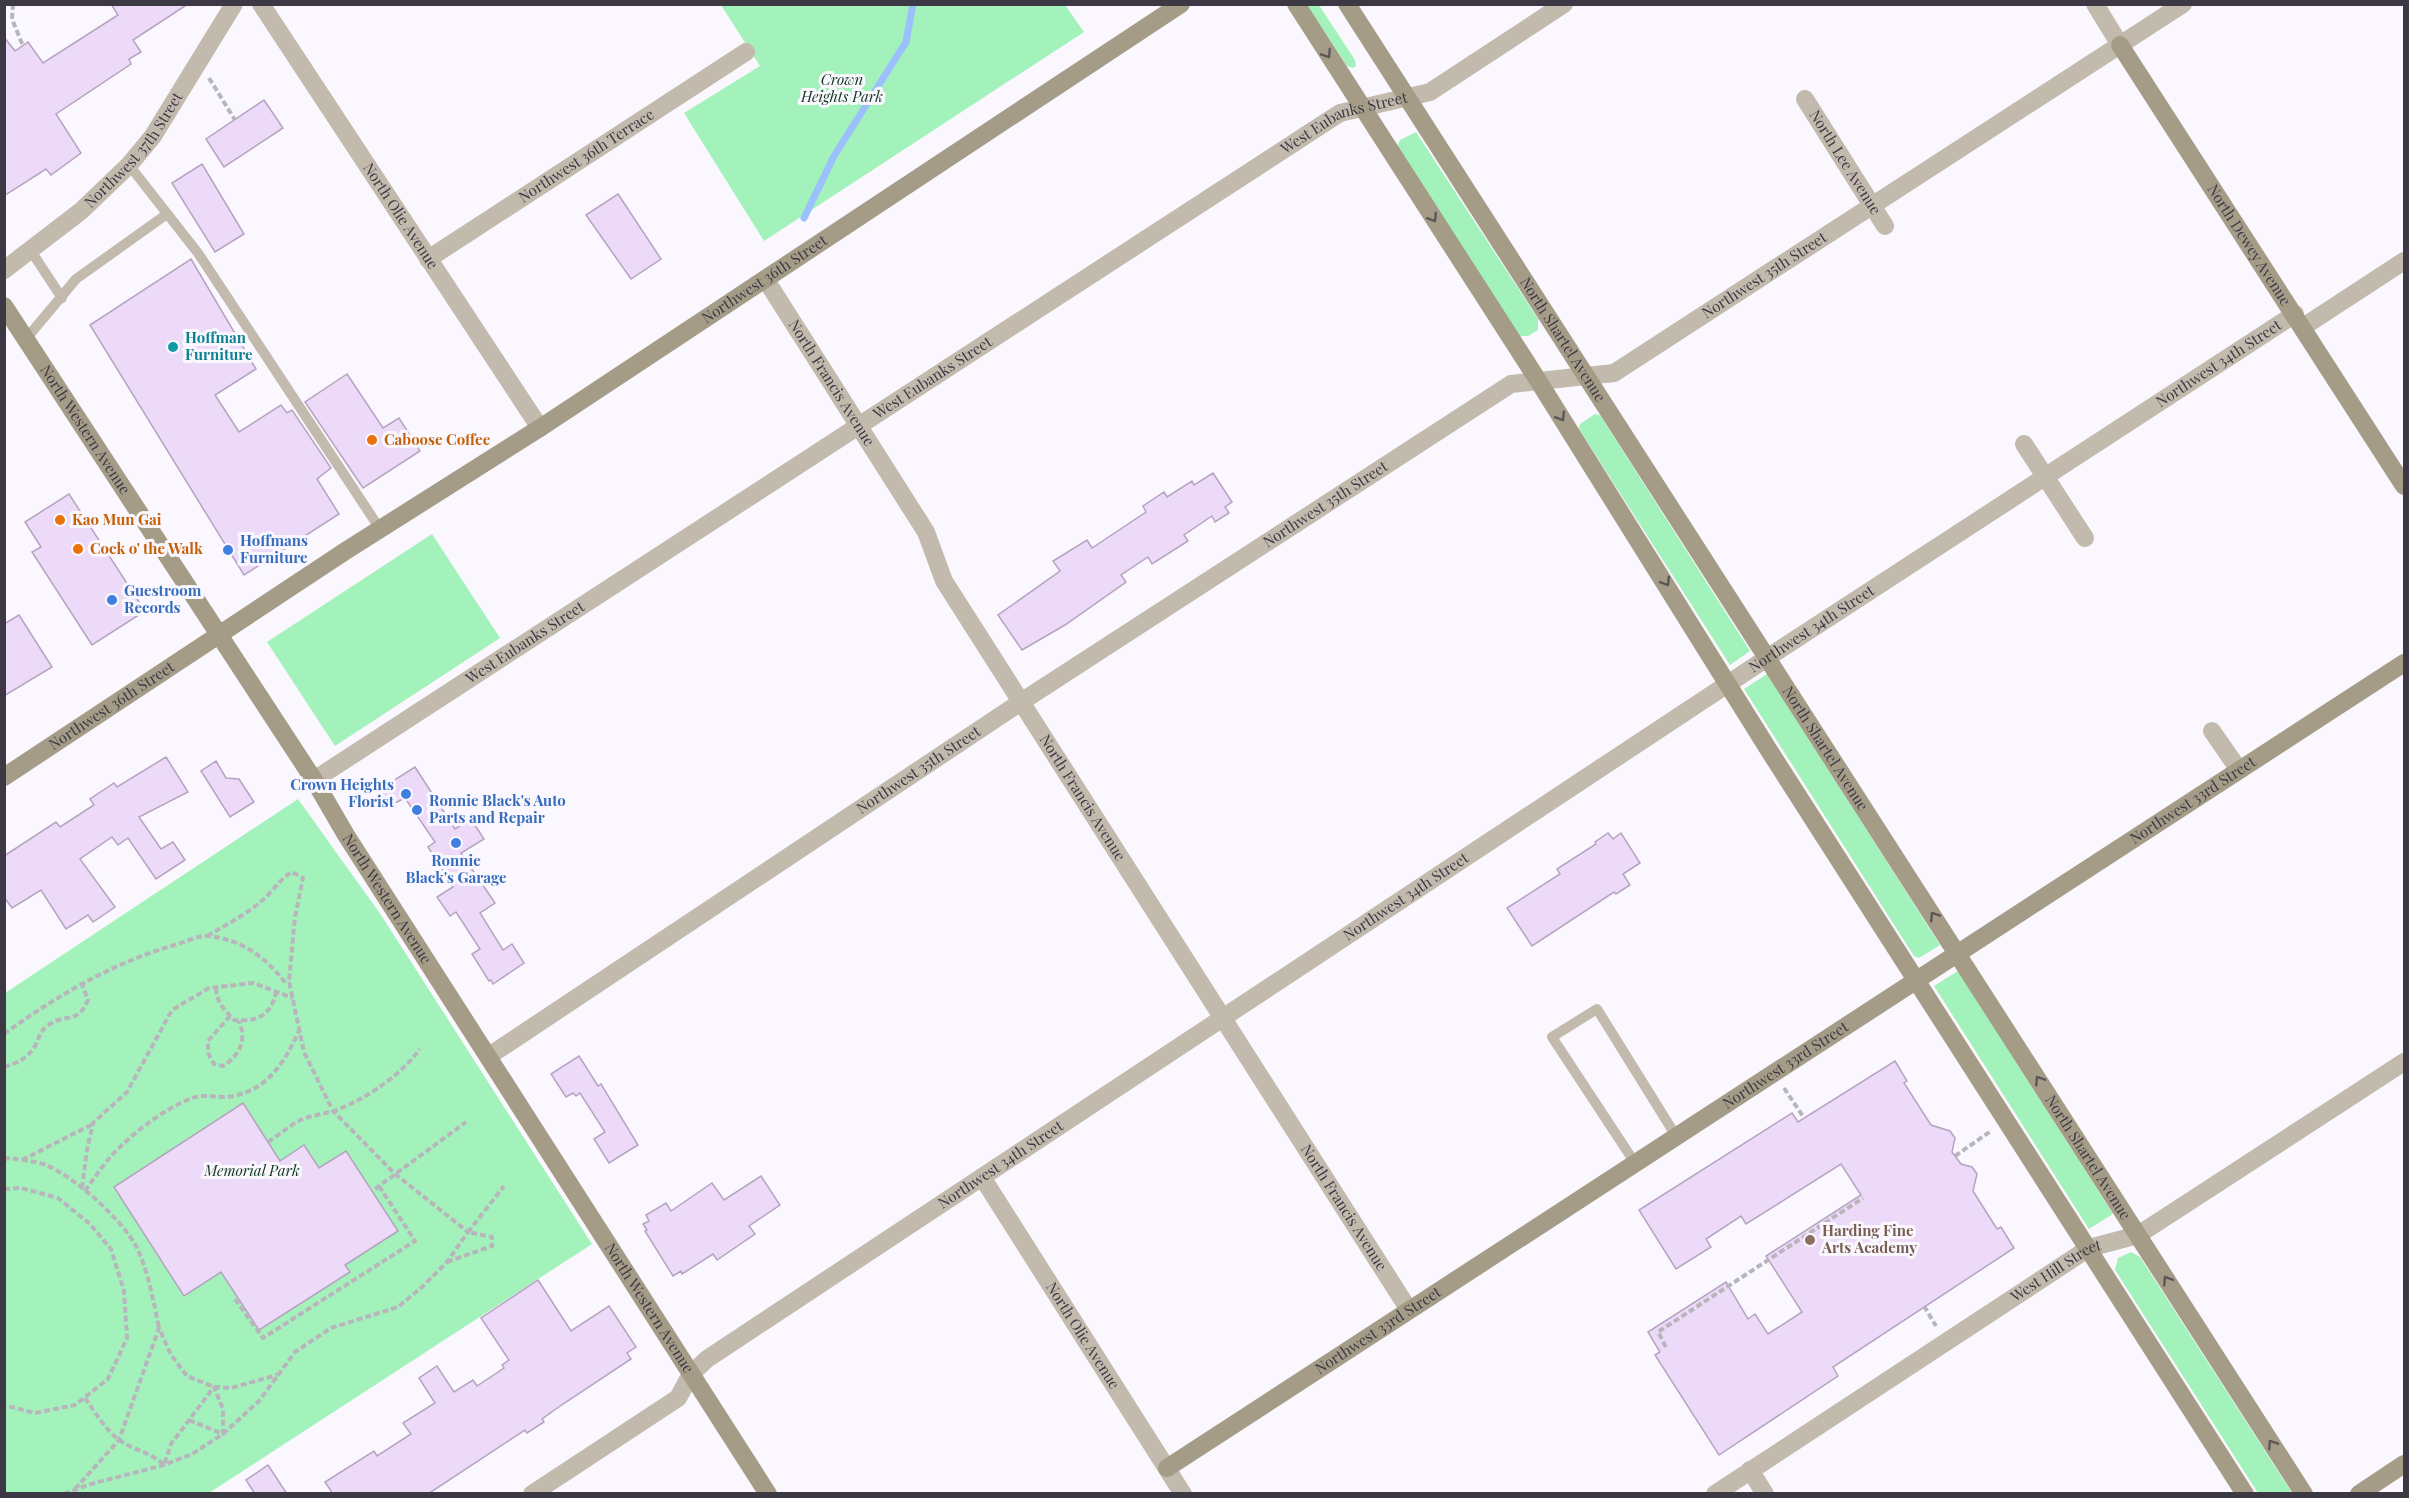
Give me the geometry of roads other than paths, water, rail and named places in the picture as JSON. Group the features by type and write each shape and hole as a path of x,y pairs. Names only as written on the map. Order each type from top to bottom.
{"street":[{"name":"Northwest 37th Street","path":"4,270 81,211 129,165 153,136 234,4"},
{"name":"North Olie Avenue","path":"261,4 540,428"},
{"name":"Northwest 36th Street","path":"4,777 347,550 540,428 766,280 1180,4"},
{"path":"1296,4 2245,1494"},
{"name":"North Shartel Avenue","path":"1347,4 2304,1494"},
{"name":"West Eubanks Street","path":"314,780 1340,112 1430,92 1564,4"},
{"name":"North Dewey Avenue","path":"2095,4 2404,486"},
{"name":"Northwest 35th Street","path":"489,1056 1021,702 1511,384 1614,373 2183,4"},
{"name":"Northwest 36th Terrace","path":"428,259 746,52"},
{"name":"North Lee Avenue","path":"1805,99 1885,226"},
{"name":"Northwest 34th Street","path":"532,1494 678,1398 691,1374 707,1359 1729,683 2046,477 2299,320 2404,261"},
{"name":"North Francis Avenue","path":"766,280 926,532 939,573 1409,1310"},
{"name":"North Western Avenue","path":"4,306 314,780 346,835 768,1494"},
{"path":"2024,444 2085,538"},
{"name":"Northwest 33rd Street","path":"1167,1467 2404,663"},
{"path":"2212,731 2239,770"},
{"name":"West Hill Street","path":"1715,1494 2089,1248 2138,1235 2404,1062"},
{"name":"North Olie Avenue","path":"982,1177 1183,1494"},
{"path":"2360,1494 2404,1464"},
{"path":"1750,1470 1765,1494"}],"lane":[{"path":"129,165 198,253 380,529"},
{"path":"26,339 76,279 168,214"},
{"path":"31,251 62,298"},
{"path":"1635,1163 1552,1037 1597,1009 1676,1136"}],"waterway":[{"path":"804,218 834,156 906,42 913,4"}],"place":[{"name":"Hoffman Furniture","path":"173,347"},
{"name":"Caboose Coffee","path":"372,440"},
{"name":"Kao Mun Gai","path":"60,520"},
{"name":"Cock o' the Walk","path":"78,549"},
{"name":"Hoffmans Furniture","path":"228,550"},
{"name":"Guestroom Records","path":"112,600"},
{"name":"Crown Heights Florist","path":"406,794"},
{"name":"Ronnie Black's Auto Parts and Repair","path":"417,810"},
{"name":"Ronnie Black's Garage","path":"456,843"},
{"name":"Harding Fine Arts Academy","path":"1810,1240"}],"park label":[{"name":"Crown Heights Park","path":"842,88"},
{"name":"Memorial Park","path":"252,1171"}]}
